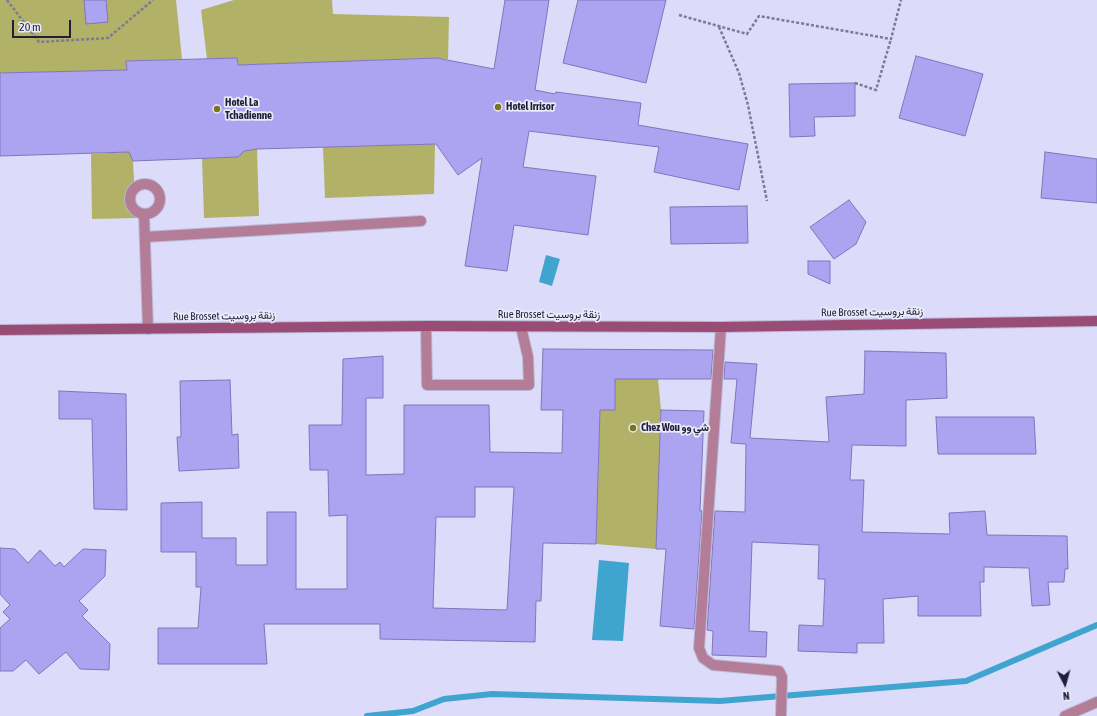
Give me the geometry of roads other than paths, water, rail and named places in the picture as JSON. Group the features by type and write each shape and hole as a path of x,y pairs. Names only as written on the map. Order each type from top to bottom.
{"main road":[{"name":"Rue Brosset زنقة بروسيت","path":"0,330 426,326 721,327 1097,321"}],"street":[{"path":"144,214 148,329"},
{"path":"145,237 421,221"},
{"path":"426,326 427,385 528,385 528,357 521,327"},
{"path":"721,327 699,648 703,658 713,664 779,671 782,677 781,716"},
{"path":"1065,716 1097,702"}],"water":[{"path":"546,255 560,259 552,286 539,282"},
{"path":"599,560 629,563 623,641 592,640"}],"waterway":[{"path":"367,716 413,711 444,699 492,694 720,701 966,681 1097,625"}],"place":[{"name":"Hotel Irrisor","path":"498,107"},
{"name":"Hotel La Tchadienne","path":"217,109"},
{"name":"Chez Wou شي وو","path":"633,428"}]}
